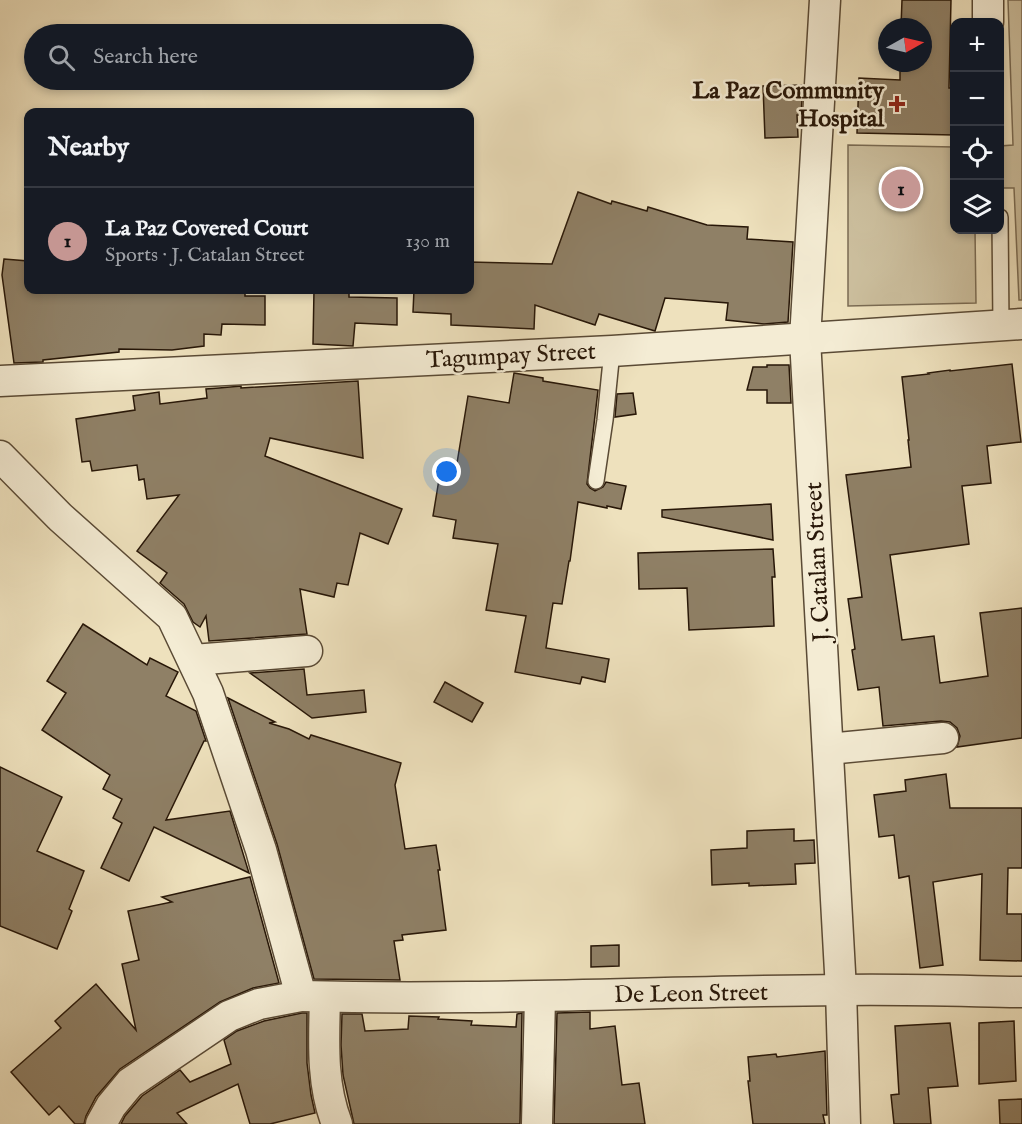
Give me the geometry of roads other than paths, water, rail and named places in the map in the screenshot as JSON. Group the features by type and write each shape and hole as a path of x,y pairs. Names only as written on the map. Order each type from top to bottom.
{"street":[{"name":"J. Catalan Street","path":"825,0 805,339 841,990 845,1124"},
{"path":"988,0 988,18"},
{"name":"Tagumpay Street","path":"0,381 612,351 1011,325"},
{"path":"0,456 60,517 172,616 208,693 313,997 331,1109 337,1124"},
{"path":"193,660 307,651"},
{"path":"828,749 944,738"},
{"name":"De Leon Street","path":"101,1124 111,1106 130,1083 229,1016 259,1004 313,997 540,997 841,990 1022,992"},
{"path":"537,1124 540,997"}],"lane":[{"path":"1001,234 1011,325"},
{"path":"596,481 612,351"}],"place":[{"name":"La Paz Community Hospital","path":"897,104"},
{"name":"La Paz Covered Court","path":"901,189"}]}
